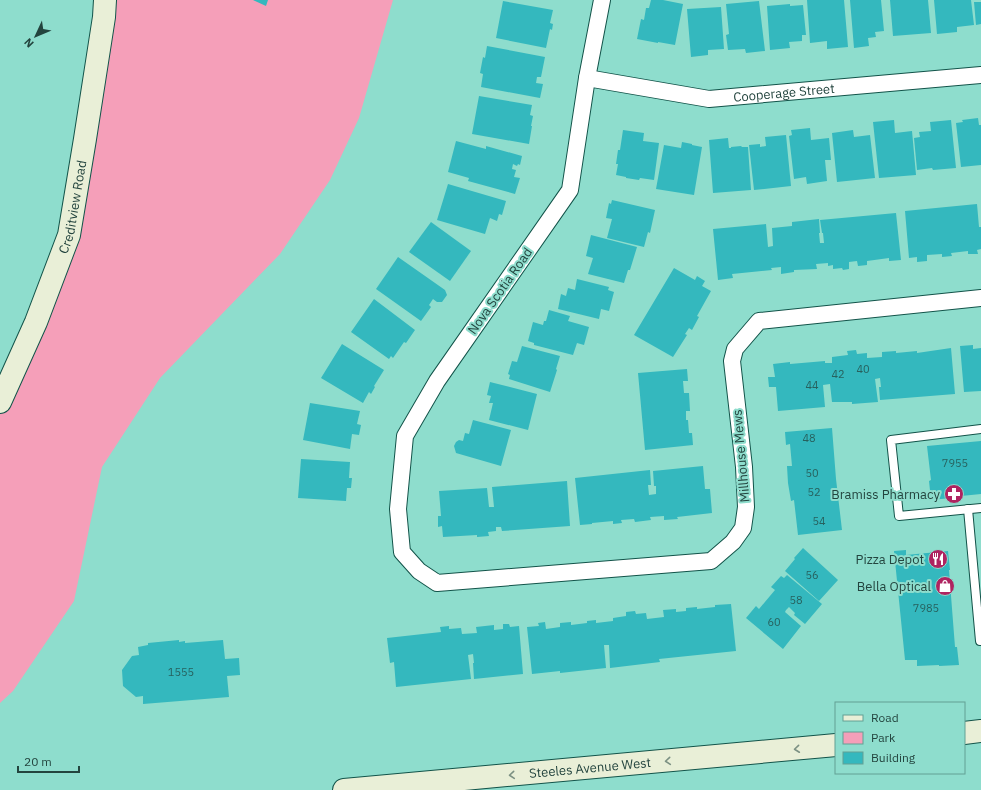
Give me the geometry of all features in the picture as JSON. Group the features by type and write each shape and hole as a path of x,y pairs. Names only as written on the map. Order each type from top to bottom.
{"main road":[{"name":"Creditview Road","path":"0,402 36,322 69,235 103,24 104,0"},
{"path":"965,732 981,731"},
{"name":"Steeles Avenue West","path":"348,790 835,745"}],"street":[{"name":"Nova Scotia Road","path":"419,571 402,552 398,509 405,436 437,381 570,190 587,78 602,0"},
{"name":"Cooperage Street","path":"587,78 709,99 981,75"},
{"name":"Millhouse Mews","path":"419,571 436,583 711,561 733,542 743,528 746,507 744,467 732,361 735,349 760,322 981,298"}],"lane":[{"path":"981,429 891,440 898,516 981,508"},
{"path":"968,509 981,641"}],"green space":[{"path":"114,0 393,0 359,118 330,180 280,254 160,378 102,467 74,601 13,691 0,703 0,411 42,334"}],"building":[{"path":"253,0 268,0 266,6"},
{"path":"651,0 663,0 683,4 675,45 637,39 641,19 644,20 646,8 649,8"},
{"path":"807,0 844,0 848,47 827,49 827,41 810,43"},
{"path":"850,0 881,0 884,31 875,32 876,37 868,38 869,46 854,48"},
{"path":"890,0 928,0 931,33 893,36"},
{"path":"934,0 971,0 974,25 957,27 957,32 937,34"},
{"path":"503,1 553,10 550,23 553,24 552,30 550,29 546,48 496,38"},
{"path":"759,1 765,51 746,53 745,49 728,50 726,35 729,34 726,4"},
{"path":"974,2 981,2 981,24 976,25"},
{"path":"790,4 790,6 803,5 806,35 802,35 802,41 789,42 790,48 770,50 767,6"},
{"path":"721,7 724,49 708,50 708,55 691,57 687,9"},
{"path":"487,46 545,57 541,77 537,77 536,83 543,84 540,98 481,87 483,74 480,73"},
{"path":"479,96 532,105 530,115 533,116 529,144 472,134"},
{"path":"978,118 979,125 981,125 981,165 961,167 956,123 963,122 962,120"},
{"path":"894,120 895,133 912,131 916,175 879,178 873,122"},
{"path":"951,120 956,168 933,170 932,168 917,170 914,138 920,137 919,132 931,131 930,122"},
{"path":"810,128 811,140 829,138 831,160 825,160 827,181 807,184 806,177 794,179 789,136 792,135 791,130"},
{"path":"623,130 644,133 643,141 659,143 654,180 640,178 639,180 616,175 618,150 620,150"},
{"path":"853,130 854,137 870,135 875,178 837,182 832,133"},
{"path":"786,135 791,186 754,190 749,145 760,144 760,147 766,146 765,137"},
{"path":"728,138 729,148 741,146 748,147 751,190 713,193 709,140"},
{"path":"456,141 486,149 486,146 522,156 520,165 518,164 517,166 513,164 512,169 516,170 514,177 520,178 515,194 468,181 469,178 448,172"},
{"path":"682,142 702,147 694,195 656,189 664,145 681,148"},
{"path":"448,184 506,201 502,215 499,214 497,221 490,218 485,234 437,220"},
{"path":"612,200 655,210 650,233 648,232 644,247 607,238 612,219 606,218 609,203 611,204"},
{"path":"977,204 979,227 981,227 981,249 977,250 978,254 968,254 968,251 951,253 952,256 942,257 942,254 927,255 927,261 917,262 917,257 909,258 905,211"},
{"path":"896,213 901,260 889,261 889,258 867,261 867,265 858,266 857,261 849,262 849,269 843,270 842,268 833,269 833,265 828,266 828,263 816,264 817,269 794,270 794,272 781,274 781,267 771,268 772,270 732,274 733,278 718,280 713,229 766,224 768,247 773,246 772,228 792,226 792,222 819,219 820,243 824,243 820,220"},
{"path":"431,222 471,251 450,281 409,252"},
{"path":"591,235 637,247 630,270 628,270 624,283 588,274 593,258 586,256"},
{"path":"398,257 445,290 447,295 442,302 437,302 433,299 429,305 431,307 421,321 376,289"},
{"path":"674,268 695,280 697,276 705,281 702,286 711,291 697,316 699,317 692,330 689,328 685,334 687,335 673,357 634,335"},
{"path":"577,279 609,287 608,290 614,292 609,311 601,309 599,319 558,309 561,294 566,296 568,288 575,290"},
{"path":"374,299 415,330 406,343 404,342 393,358 391,356 389,359 351,332"},
{"path":"549,310 570,316 568,321 589,327 584,345 577,343 573,355 534,345 534,343 528,341 533,322 543,325 544,321 546,321"},
{"path":"342,344 384,370 371,394 369,392 363,403 321,378"},
{"path":"973,345 973,349 981,348 981,391 964,392 960,346"},
{"path":"522,346 560,356 550,392 509,379 510,375 508,374 512,361 517,362"},
{"path":"951,348 955,394 880,400 880,378 875,379 878,402 852,404 852,402 832,402 830,384 823,385 825,407 778,411 776,387 769,387 768,377 775,377 773,364 825,361 825,363 832,363 832,357 848,355 847,351 856,350 857,354 867,353 867,358 882,357 882,352 896,351 896,353 917,351 917,353"},
{"path":"687,369 688,381 683,381 684,393 689,393 690,411 686,411 686,420 688,420 689,433 692,433 693,445 645,450 638,373"},
{"path":"490,382 537,394 528,430 489,420 493,403 489,403 491,396 487,395"},
{"path":"310,403 360,411 357,424 361,425 359,435 352,434 350,449 303,440"},
{"path":"473,420 511,430 501,466 456,453 454,446 456,442 459,440 463,441 465,433 469,434"},
{"path":"832,428 842,530 798,535 794,500 791,501 788,483 787,466 792,466 790,444 786,445 785,432"},
{"path":"981,441 981,494 931,500 929,481 931,480 927,446"},
{"path":"301,459 350,462 349,478 352,478 351,488 347,488 346,501 298,498"},
{"path":"703,466 705,489 710,489 712,513 677,517 678,519 664,520 664,516 650,517 651,520 635,522 634,519 621,520 622,523 613,524 613,521 580,525 575,478 650,470 651,485 648,485 649,495 656,494 653,471"},
{"path":"567,481 570,526 502,531 501,527 496,527 496,531 488,532 489,536 477,537 477,535 443,537 442,526 438,527 438,516 441,516 439,491 487,488 489,507 494,507 492,487"},
{"path":"803,548 838,580 819,601 785,571"},
{"path":"906,550 906,555 948,551 955,647 957,647 959,665 917,666 917,660 905,660 894,551"},
{"path":"787,575 822,604 805,624 794,615 795,613 789,607 786,610 785,612 801,626 783,649 746,618 756,606 759,609 775,590 771,587 781,576 784,578"},
{"path":"731,604 736,651 659,659 660,662 610,668 609,645 604,645 606,668 560,673 560,671 532,674 527,627 539,626 538,623 545,622 546,629 560,627 560,623 571,622 571,625 596,620 596,623 613,621 613,618 626,616 626,612 635,611 636,614 646,613 647,619 664,617 663,610 676,609 676,612 686,611 686,608 697,607 697,609 715,607 715,605"},
{"path":"503,624 509,624 510,627 519,626 523,674 474,679 473,654 468,655 471,679 396,687 394,662 390,663 387,638 441,632 440,627 449,626 449,629 461,628 462,634 477,633 476,627 494,625 494,630 503,629"},
{"path":"179,640 179,642 185,641 185,643 223,640 225,659 239,658 240,675 227,676 229,697 143,704 143,696 136,697 123,686 122,670 132,656 139,655 138,647 148,645 148,643"}],"place":[{"name":"Bramiss Pharmacy","path":"954,494"},
{"name":"Pizza Depot","path":"938,559"},
{"name":"Bella Optical","path":"945,586"}]}
